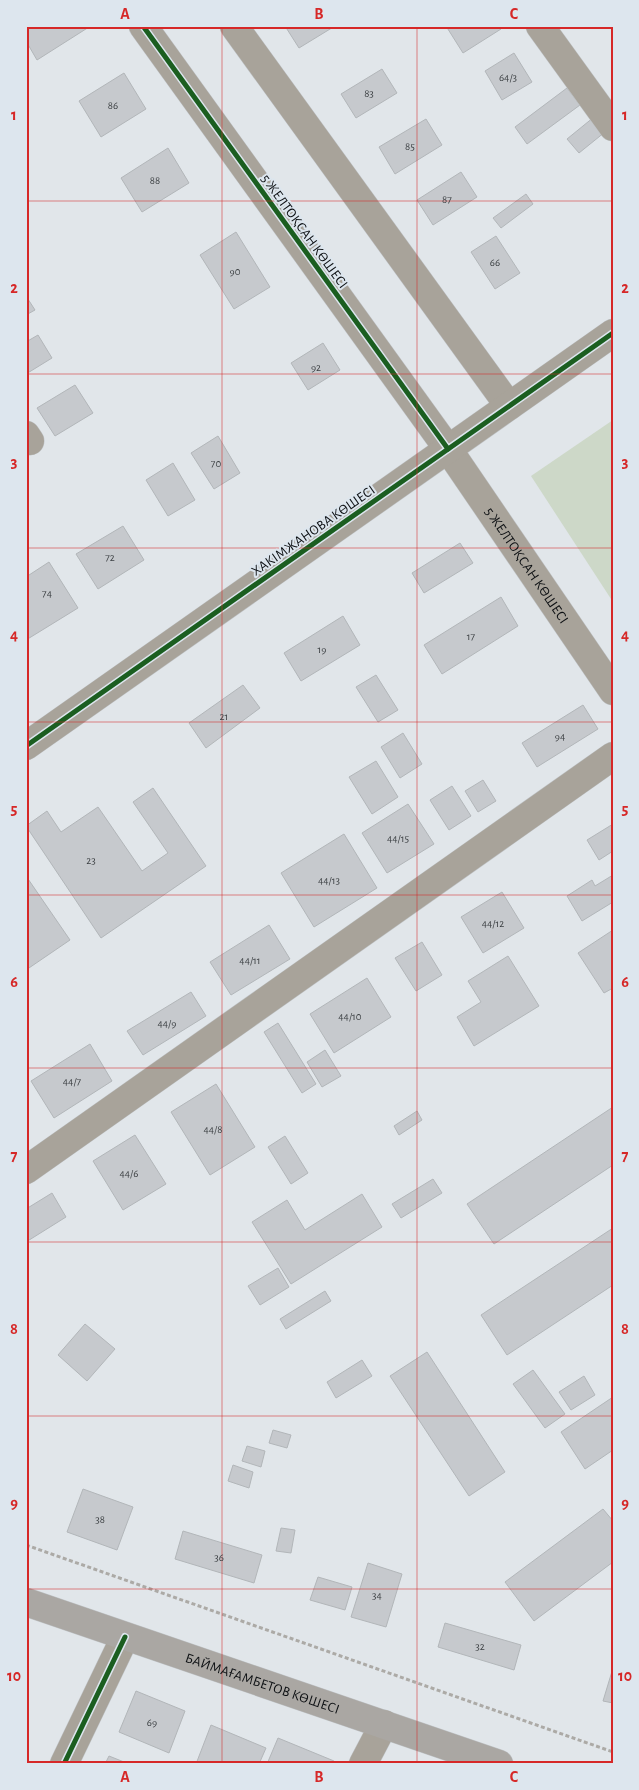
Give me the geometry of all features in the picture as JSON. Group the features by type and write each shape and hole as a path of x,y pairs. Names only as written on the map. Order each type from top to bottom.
{"main road":[{"name":"БАЙМАҒАМБЕТОВ КӨШЕСІ","path":"26,1602 499,1764"}],"street":[{"name":"5 ЖЕЛТОҚСАН КӨШЕСІ","path":"143,26 448,449 613,691"},
{"path":"234,26 509,406"},
{"path":"540,26 611,121"},
{"name":"ХАКІМЖАНОВА КӨШЕСІ","path":"26,746 613,333"},
{"path":"26,1170 613,756"},
{"path":"64,1764 125,1637"},
{"path":"363,1764 384,1724"}],"path":[{"path":"26,1545 613,1752"}],"green space":[{"path":"613,420 613,602 531,476"}],"building":[{"path":"32,26 89,27 37,60 26,41 26,30"},
{"path":"285,26 335,26 299,48"},
{"path":"446,26 499,26 501,29 463,53"},
{"path":"514,53 532,82 502,100 485,71"},
{"path":"382,69 397,93 356,118 341,94"},
{"path":"124,73 146,109 101,137 79,101"},
{"path":"567,88 580,105 527,144 515,127"},
{"path":"594,117 605,132 579,153 567,139"},
{"path":"426,119 442,145 395,174 379,147"},
{"path":"168,148 189,183 142,212 121,178"},
{"path":"461,172 477,197 433,225 417,200"},
{"path":"526,194 533,204 501,228 493,218"},
{"path":"236,232 270,287 234,309 200,255"},
{"path":"496,236 520,273 495,289 471,252"},
{"path":"26,296 35,310 26,315"},
{"path":"38,335 52,358 26,374 26,342"},
{"path":"323,343 340,370 308,390 291,363"},
{"path":"75,385 93,413 55,436 37,408"},
{"path":"218,436 240,473 214,489 191,453"},
{"path":"173,463 195,500 168,516 146,480"},
{"path":"123,526 144,560 98,589 76,554"},
{"path":"460,543 473,563 424,593 412,573"},
{"path":"49,562 78,608 26,640 26,577"},
{"path":"501,597 518,626 442,674 424,645"},
{"path":"343,616 360,645 301,681 284,653"},
{"path":"376,675 398,710 378,722 356,687"},
{"path":"243,685 260,708 206,748 189,723"},
{"path":"583,705 598,729 537,767 522,743"},
{"path":"403,733 422,764 400,778 381,747"},
{"path":"376,761 398,797 372,814 349,777"},
{"path":"483,780 496,801 478,812 465,791"},
{"path":"452,786 471,816 449,830 430,800"},
{"path":"153,788 206,866 101,938 26,826 47,811 61,832 98,807 142,871 168,853 133,802"},
{"path":"408,804 434,844 387,873 362,833"},
{"path":"613,824 613,851 599,860 587,840"},
{"path":"344,834 377,888 314,927 281,873"},
{"path":"613,875 613,902 582,921 567,896 592,880 595,886"},
{"path":"26,876 70,940 26,970"},
{"path":"502,892 524,928 483,953 461,917"},
{"path":"269,925 290,959 231,995 210,962"},
{"path":"613,930 613,988 604,993 578,953"},
{"path":"422,942 442,975 416,991 395,958"},
{"path":"508,956 539,1006 474,1046 457,1017 481,1002 468,981"},
{"path":"367,978 391,1017 334,1053 310,1014"},
{"path":"191,992 206,1016 143,1055 127,1031"},
{"path":"278,1023 316,1084 302,1093 264,1032"},
{"path":"90,1044 112,1081 54,1118 31,1081"},
{"path":"325,1050 341,1076 322,1087 307,1062"},
{"path":"216,1084 255,1147 210,1175 171,1112"},
{"path":"613,1107 613,1165 494,1244 467,1204"},
{"path":"417,1111 422,1120 399,1135 394,1126"},
{"path":"135,1135 166,1184 123,1210 93,1161"},
{"path":"285,1136 308,1173 291,1184 268,1147"},
{"path":"433,1179 442,1193 401,1218 392,1204"},
{"path":"52,1193 66,1217 26,1242 26,1209"},
{"path":"362,1194 382,1227 291,1284 252,1222 287,1200 305,1230"},
{"path":"613,1228 613,1285 507,1355 481,1315"},
{"path":"278,1268 289,1287 260,1305 248,1286"},
{"path":"325,1291 331,1301 286,1329 280,1319"},
{"path":"85,1324 115,1349 87,1381 58,1355"},
{"path":"427,1352 505,1472 469,1496 390,1376"},
{"path":"362,1360 372,1376 336,1398 327,1382"},
{"path":"533,1370 565,1414 545,1428 513,1384"},
{"path":"584,1376 595,1395 571,1410 559,1392"},
{"path":"613,1397 613,1450 585,1469 561,1432"},
{"path":"273,1430 291,1435 287,1448 269,1443"},
{"path":"247,1446 265,1451 261,1467 242,1461"},
{"path":"233,1465 253,1472 249,1488 228,1481"},
{"path":"83,1489 133,1507 117,1550 67,1532"},
{"path":"603,1509 613,1521 613,1562 534,1621 505,1582"},
{"path":"281,1528 295,1530 291,1553 276,1551"},
{"path":"183,1531 262,1555 254,1583 175,1559"},
{"path":"368,1563 402,1574 386,1627 351,1617"},
{"path":"318,1577 352,1587 345,1610 310,1600"},
{"path":"445,1623 521,1645 514,1670 438,1647"},
{"path":"613,1668 613,1703 603,1701"},
{"path":"136,1691 185,1711 169,1753 119,1732"},
{"path":"211,1725 266,1748 259,1764 196,1764"},
{"path":"278,1738 334,1761 333,1764 267,1764"},
{"path":"109,1756 129,1764 105,1764"}],"cycle path":[{"path":"143,26 448,449"},
{"path":"26,746 613,333"},
{"path":"64,1764 125,1637"}]}
